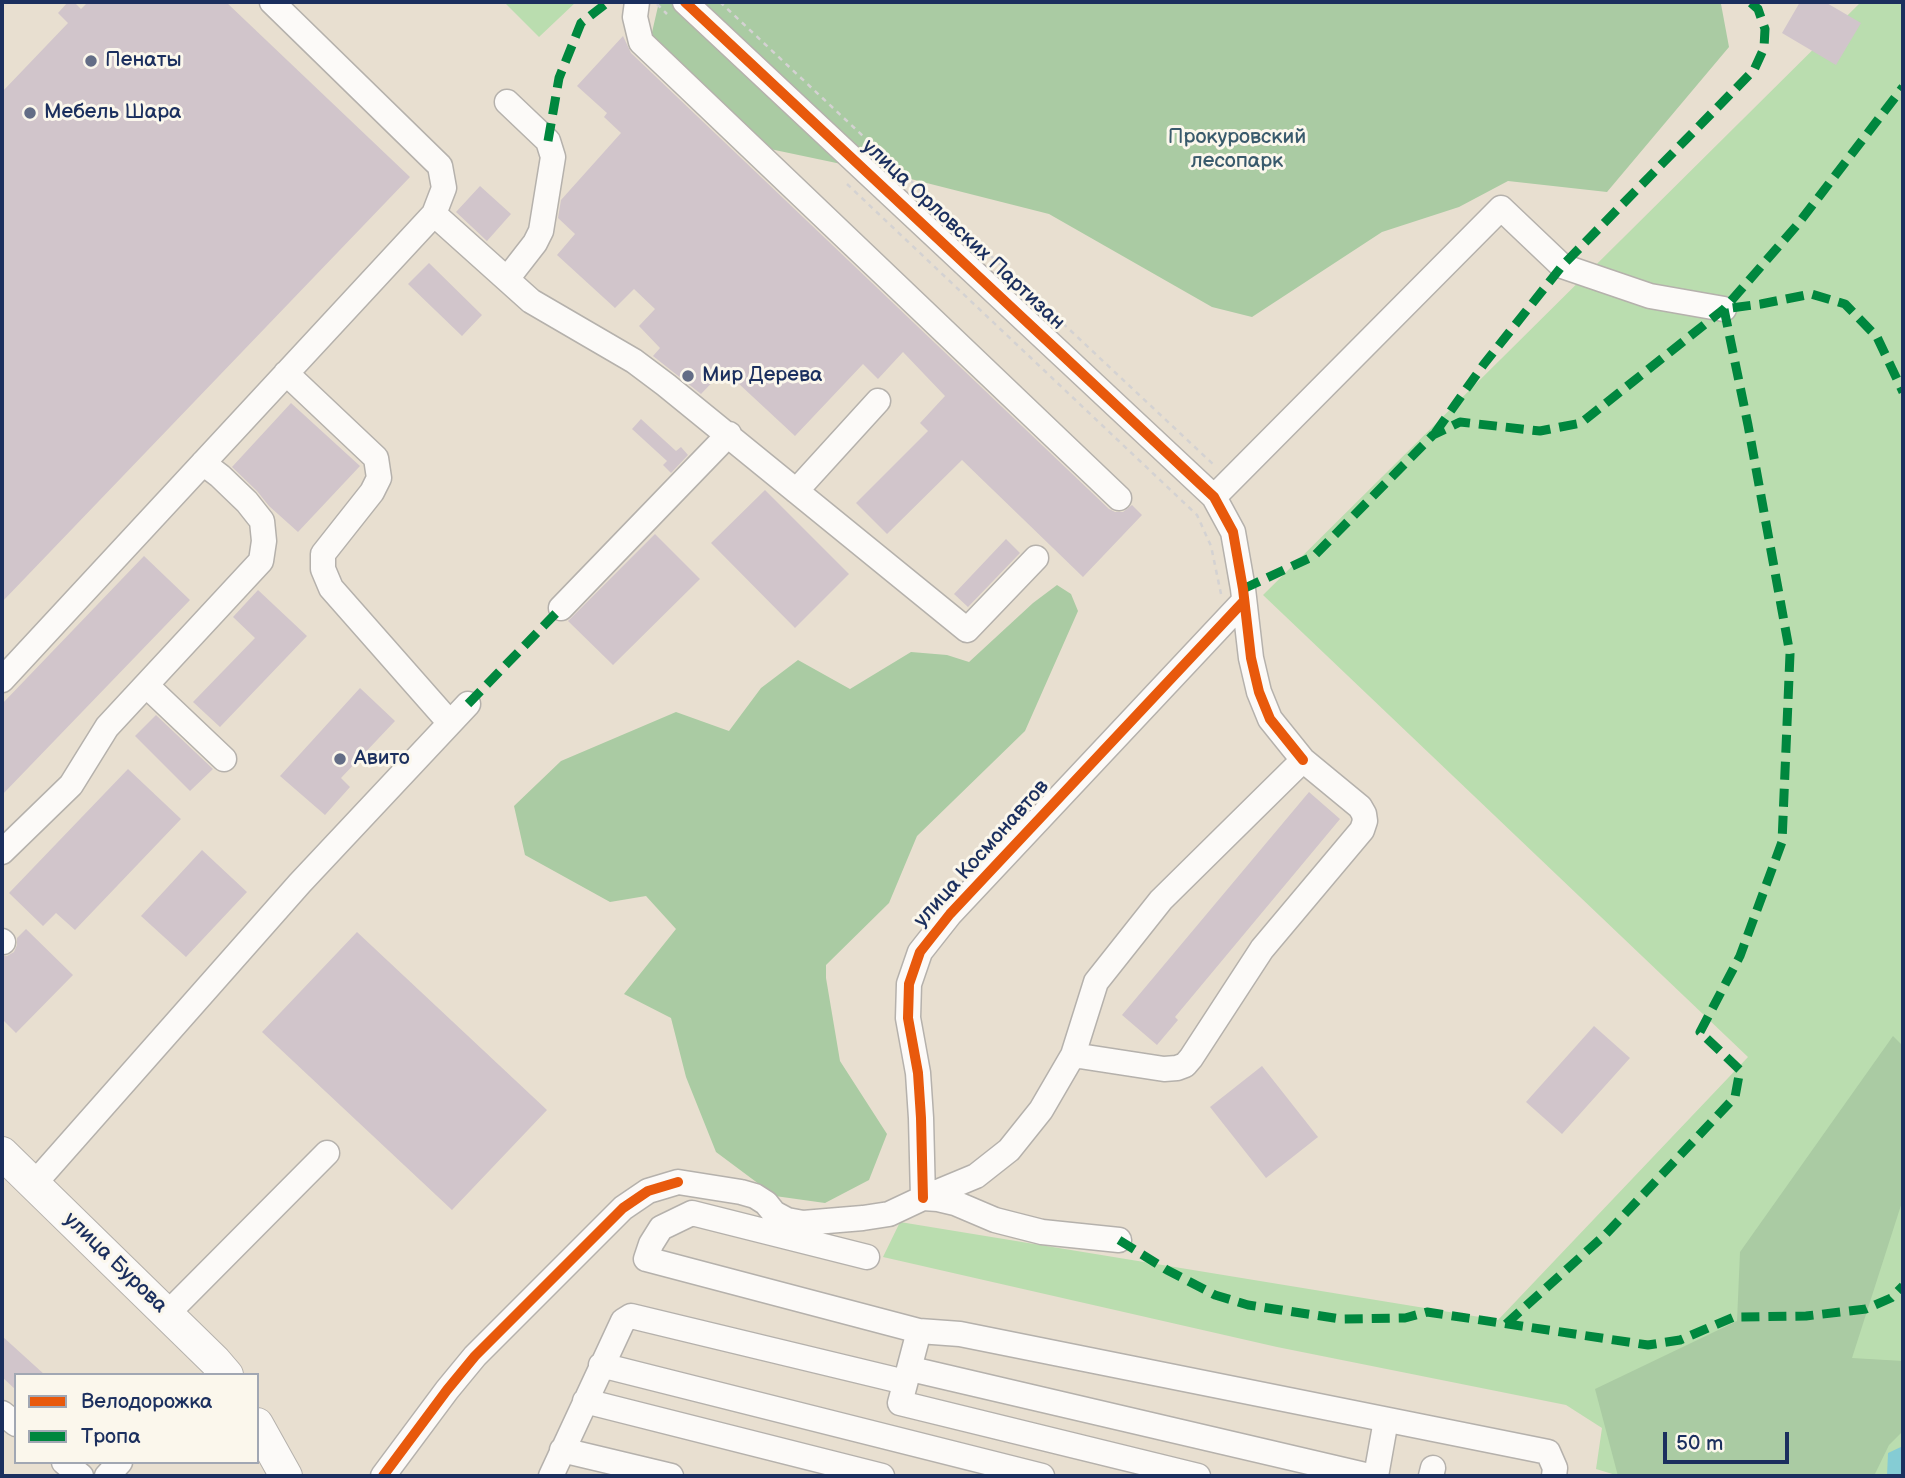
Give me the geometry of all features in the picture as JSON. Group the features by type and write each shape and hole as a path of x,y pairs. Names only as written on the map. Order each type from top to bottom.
{"main road":[{"name":"улица Бурова","path":"4,1160 34,1184 167,1314 214,1370"},
{"path":"259,1427 286,1476"}],"street":[{"path":"2,680 434,214 444,188 440,166 272,2"},
{"path":"636,2 635,17 641,42 1119,498"},
{"name":"улица Орловских Партизан","path":"685,2 1222,489 1243,589 1251,657 1259,692 1270,719 1303,760 1360,807 1364,814 1362,830 1262,949 1185,1065 1164,1069 1073,1055"},
{"path":"507,102 548,141 552,157 541,231 507,279"},
{"path":"1222,489 1502,208 1562,266 1650,296 1724,309"},
{"path":"434,214 531,301 634,361 729,435 967,631 1035,558"},
{"path":"286,373 376,458 379,478 372,492 323,554 323,569 331,588 450,723"},
{"path":"796,491 878,401"},
{"path":"561,608 729,435"},
{"path":"2,852 71,785 107,727 261,561 264,541 262,521 247,502 203,463"},
{"name":"улица Космонавтов","path":"923,1198 922,1118 918,1073 908,1018 909,984 920,952 950,914 1243,602"},
{"path":"146,685 224,759"},
{"path":"34,1184 300,883 468,704"},
{"path":"383,1476 475,1356 622,1208 648,1191 678,1182 741,1192 755,1196 786,1220 803,1223 888,1214 976,1176 1009,1150 1041,1110 1073,1055 1096,982 1161,900 1303,760"},
{"path":"167,1314 327,1153"},
{"path":"923,1198 955,1203 995,1220 1042,1232 1119,1240"},
{"path":"867,1257 692,1213 662,1228 651,1244 646,1259 919,1331 960,1334 1548,1452 1555,1468 1554,1476"},
{"path":"551,1476 623,1321 631,1317 905,1385 1370,1476"},
{"path":"891,1439 919,1331"},
{"path":"601,1365 1042,1476"},
{"path":"905,1385 1198,1476"},
{"path":"584,1401 882,1476"},
{"path":"1376,1476 1386,1420"},
{"path":"562,1450 671,1476"},
{"path":"66,1464 81,1476"}],"path":[{"path":"720,2 1222,489"}],"green space":[{"path":"504,2 576,2 539,37"},
{"name":"Прокуровский лесопарк","path":"659,2 1717,2 1721,4 1729,47 1607,192 1508,181 1459,207 1382,232 1252,317 1212,307 1049,214 903,177 770,149 650,41"},
{"path":"1861,2 1903,2 1903,1476 1619,1476 1596,1469 1602,1428 1566,1405 1277,1347 883,1257 900,1222 1498,1320 1748,1057 1263,595"},
{"path":"1057,585 1071,594 1078,611 1025,731 917,836 889,903 826,965 840,1061 887,1134 869,1180 825,1203 775,1196 716,1152 686,1077 671,1018 624,994 676,929 646,896 610,902 525,855 514,806 561,761 676,712 729,731 761,688 798,660 850,689 911,652 947,655 969,662 1033,603"},
{"path":"1893,1036 1903,1046 1903,1199 1852,1358 1903,1361 1903,1431 1889,1445 1874,1476 1618,1476 1595,1389 1737,1321 1740,1252"}],"water":[{"path":"1903,1446 1903,1476 1887,1476 1888,1453"}],"building":[{"path":"68,2 74,2 81,9 88,2 226,2 410,177 2,602 2,92 68,23 58,13"},
{"path":"1800,2 1825,2 1861,23 1836,65 1782,33"},
{"path":"623,36 631,53 1109,509 1123,512 1132,505 1142,515 1083,577 962,460 887,534 856,503 928,431 920,423 945,396 903,352 878,379 863,364 795,436 724,370 701,394 653,356 660,348 639,326 655,309 634,289 615,308 557,255 575,234 558,218 561,200 621,133 604,117 607,113 577,86"},
{"path":"480,186 511,214 487,241 456,212"},
{"path":"429,263 482,315 462,336 408,284"},
{"path":"291,403 360,466 298,532 232,467"},
{"path":"641,419 676,451 681,447 688,455 671,473 663,465 667,461 632,429"},
{"path":"765,490 849,574 795,628 711,543"},
{"path":"655,534 700,579 613,665 568,621"},
{"path":"1006,539 1020,553 968,607 954,594"},
{"path":"144,556 190,600 2,795 2,704"},
{"path":"258,590 307,636 220,727 193,702 255,638 233,617"},
{"path":"360,688 395,721 341,778 350,787 325,815 280,776"},
{"path":"156,715 213,769 190,791 135,736"},
{"path":"128,769 181,819 75,930 56,913 43,926 9,893"},
{"path":"1309,792 1340,819 1175,1017 1178,1020 1157,1045 1122,1015"},
{"path":"202,850 247,892 186,957 141,916"},
{"path":"26,929 73,975 16,1033 2,1019 2,956 14,952 17,938"},
{"path":"357,932 547,1110 452,1210 262,1032"},
{"path":"1594,1026 1630,1058 1562,1134 1526,1102"},
{"path":"1262,1066 1318,1137 1266,1178 1210,1107"},
{"path":"2,1336 43,1373 14,1373 14,1388 2,1377"}],"marked path":[{"path":"548,141 559,78 581,23 608,2"},
{"path":"1435,433 1484,364 1562,266 1754,70 1764,48 1765,29 1758,9 1750,2"},
{"path":"1243,589 1314,556 1433,435 1460,422 1540,431 1581,423 1724,309 1798,224 1903,87"},
{"path":"1506,1324 1606,1234 1735,1097 1740,1070 1700,1032 1740,956 1782,842 1790,654 1724,309 1811,294 1845,304 1877,337 1903,392"},
{"path":"468,704 561,608"},
{"path":"1119,1240 1167,1270 1215,1295 1248,1305 1341,1319 1405,1318 1427,1312 1648,1345 1680,1340 1734,1317 1806,1316 1866,1309 1891,1298 1903,1286"}],"cycle path":[{"path":"685,2 1214,497 1233,532 1251,658 1259,692 1270,719 1303,760"},
{"path":"923,1198 918,1073 908,1018 909,984 920,952 950,914 1243,602"},
{"path":"383,1476 475,1356 623,1208 648,1191 678,1182"}],"place":[{"name":"Пенаты","path":"91,61"},
{"name":"Мебель Шара","path":"30,113"},
{"name":"Мир Дерева","path":"688,376"},
{"name":"Авито","path":"340,759"}]}
